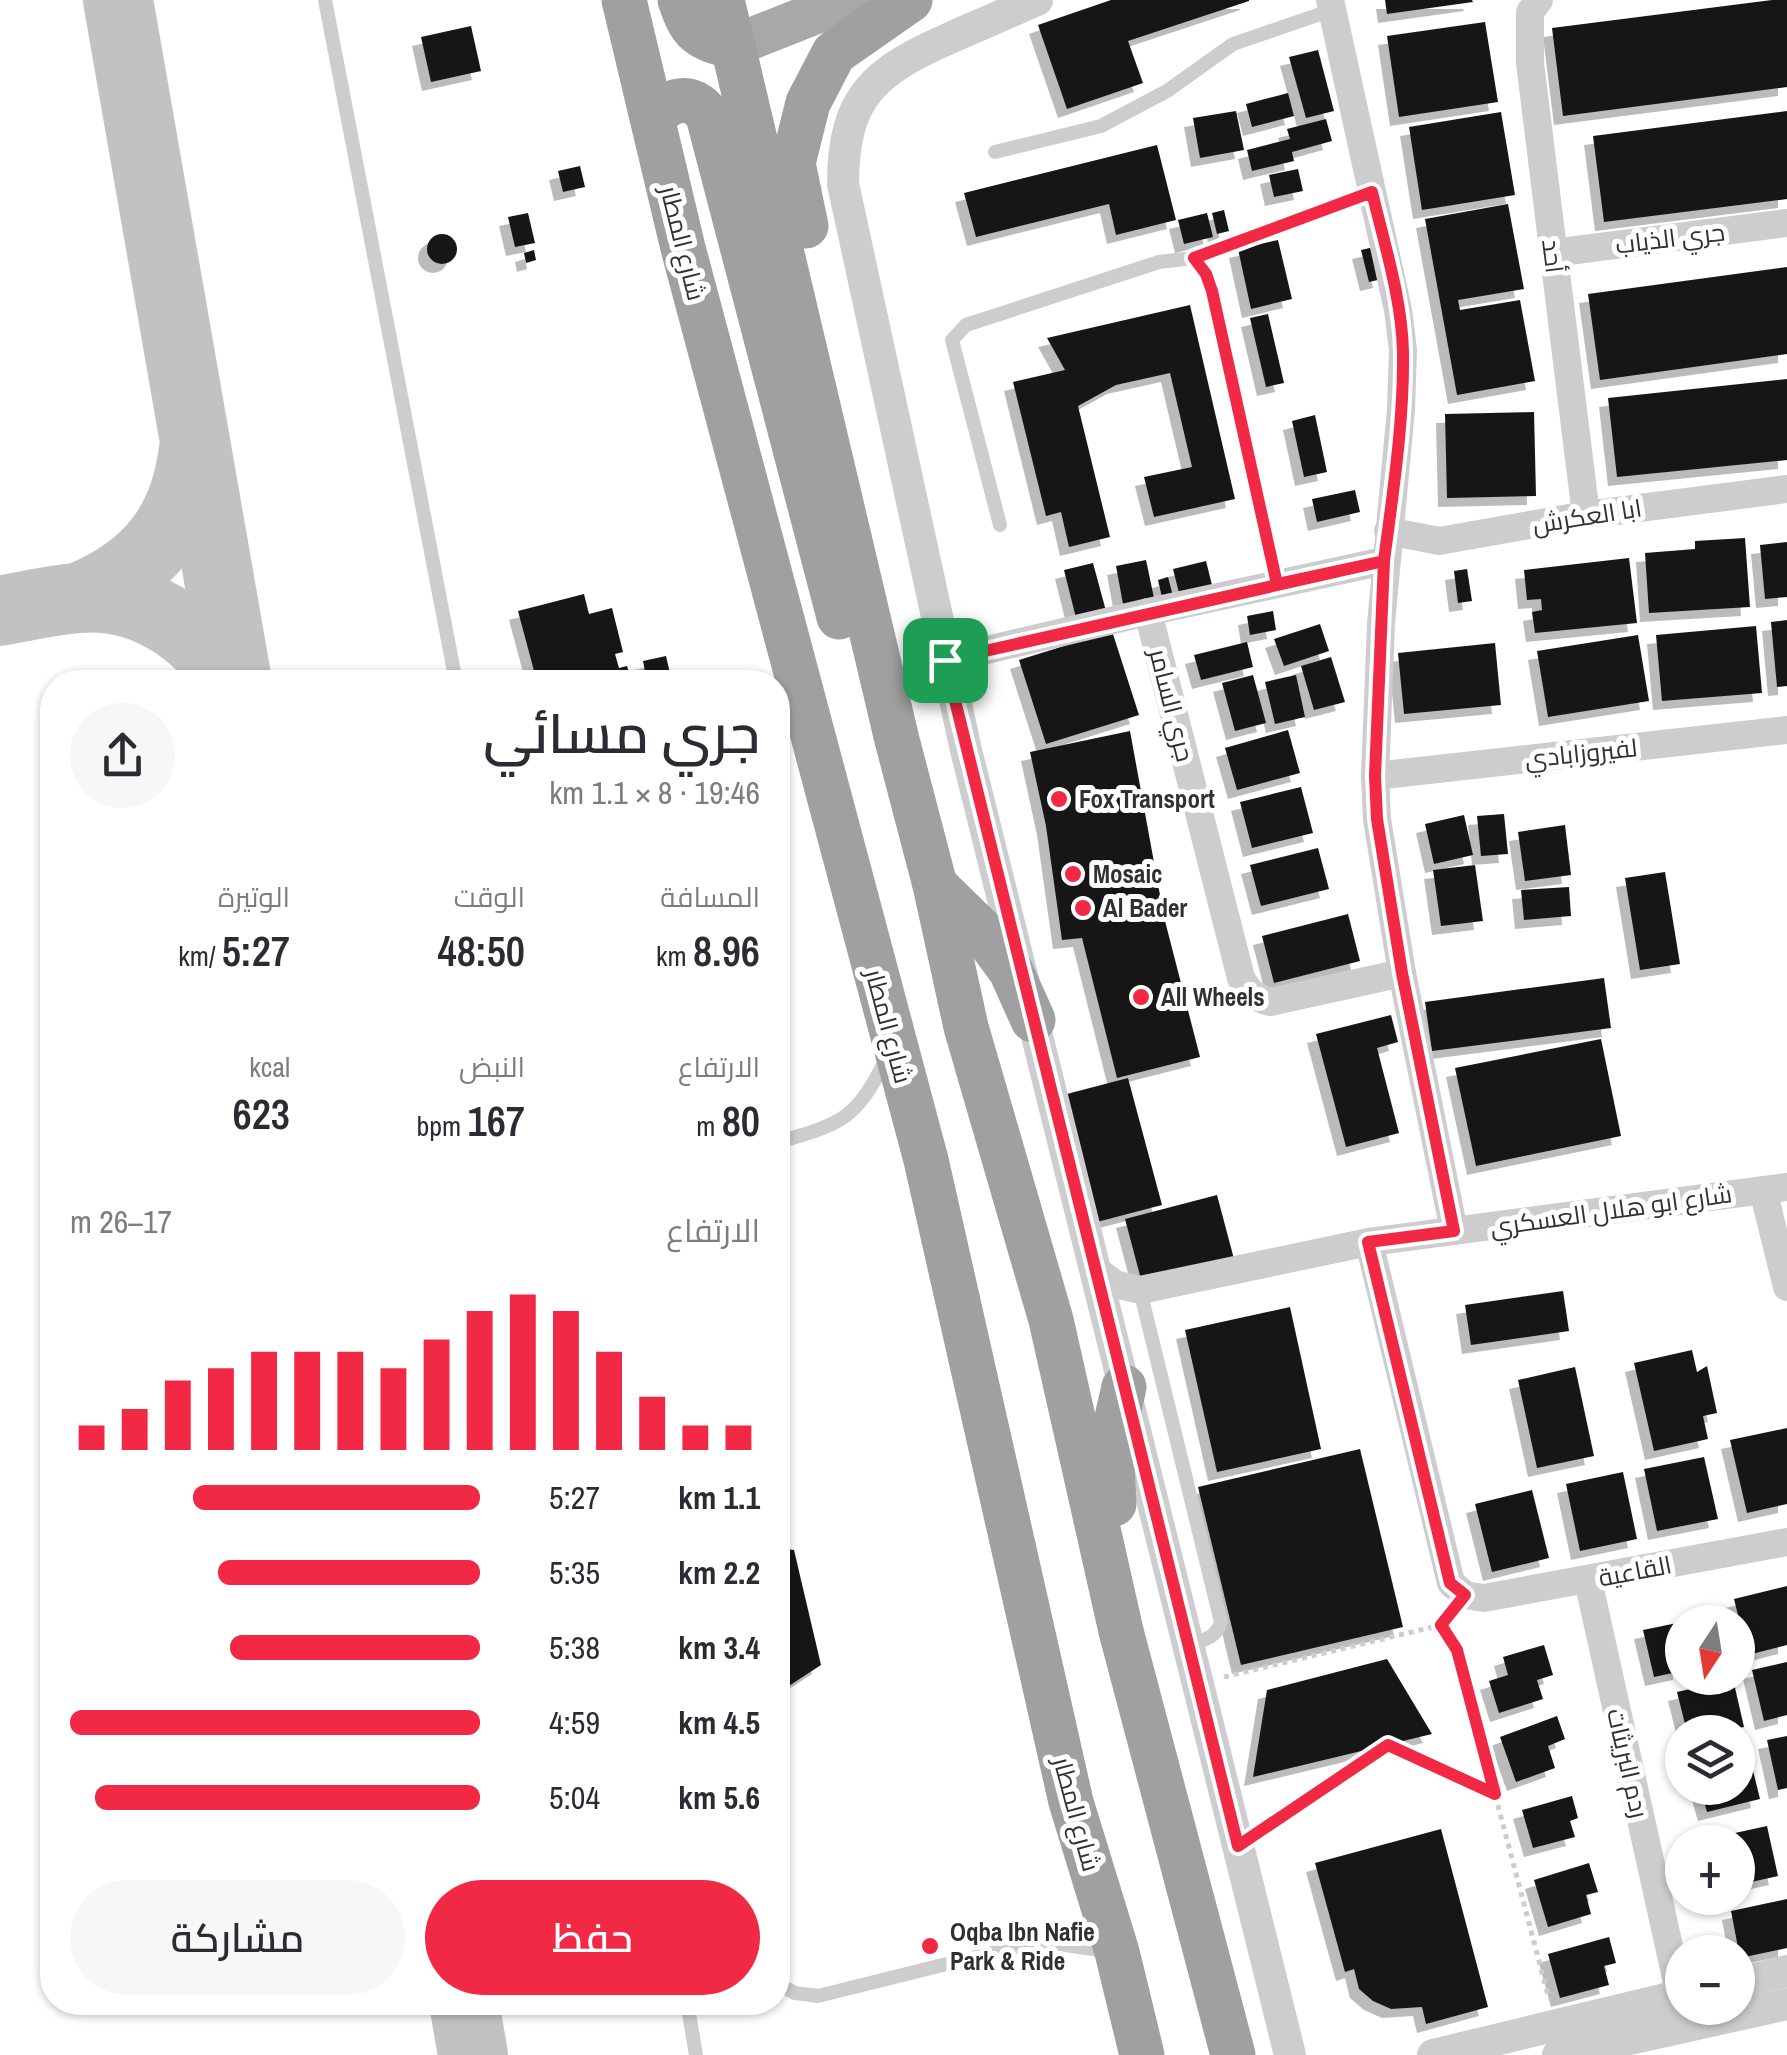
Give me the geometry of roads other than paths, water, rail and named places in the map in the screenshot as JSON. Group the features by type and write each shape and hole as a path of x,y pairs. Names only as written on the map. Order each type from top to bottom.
{"highway":[{"path":"678,0 688,24 706,40 733,46"},
{"path":"722,0 897,740 936,885 966,1027 1051,1320 1121,1630 1232,2055"},
{"path":"830,459 839,384 793,163 808,102 834,52 910,0"},
{"name":"شارع المطار","path":"627,10 683,248 926,1160 1071,1802 1117,1952 1142,2055"},
{"path":"654,120 660,109 675,101 694,103 708,116 834,605 897,740"},
{"path":"936,885 981,930 1011,971 1033,1020"},
{"path":"1121,1630 1111,1467 1114,1426 1124,1387"}],"main road":[{"path":"627,10 678,0"},
{"path":"733,46 829,4"}],"street":[{"path":"1037,0 891,66 866,91 852,123 843,163 846,204 945,660 1290,2054"},
{"name":"أحد","path":"1538,0 1530,12 1528,37 1586,515"},
{"path":"1331,5 1398,310 1403,350 1401,409 1384,561 1375,776 1377,819 1402,973 1454,1231"},
{"name":"جري الذياب","path":"1553,253 1787,223"},
{"name":"ابا العكرش","path":"1388,531 1439,541 1586,515 1787,490"},
{"path":"945,660 1384,561"},
{"name":"جري السامر","path":"1148,612 1241,978 1248,991 1270,1002 1402,973"},
{"name":"لفيروزابادي","path":"1375,776 1787,730"},
{"path":"1775,1188 1787,1287"},
{"name":"شارع ابو هلال العسكري","path":"1140,1290 1368,1242 1775,1188"},
{"name":"القاعية","path":"1368,1242 1450,1583 1474,1596 1588,1580 1787,1542"},
{"path":"1095,1270 1115,1284 1140,1290"},
{"path":"1110,1330 1122,1306 1140,1290"},
{"name":"ردم البريثات","path":"1588,1580 1667,1935"},
{"path":"1755,1978 1787,1971"},
{"path":"1755,2005 1787,2004"},
{"path":"1433,2055 1557,2040 1665,2011"}],"lane":[{"path":"324,0 454,670"},
{"path":"995,152 1101,126 1167,91 1234,44 1331,5"},
{"path":"1000,525 952,340 966,326 1160,262 1194,258 1372,192"},
{"path":"1194,258 1212,291 1277,584"},
{"path":"790,1138 845,1119 874,1084 893,1044"},
{"path":"1140,1290 1221,1622 1218,1632 1188,1646"},
{"path":"790,1990 818,1996 1031,1944 1117,1952"},
{"path":"689,2015 696,2055"}],"place":[{"name":"Fox Transport","path":"1059,799"},
{"name":"Mosaic","path":"1073,874"},
{"name":"Al Bader","path":"1083,908"},
{"name":"All Wheels","path":"1141,997"},
{"name":"Oqba Ibn Nafie Park & Ride","path":"930,1946"}]}
